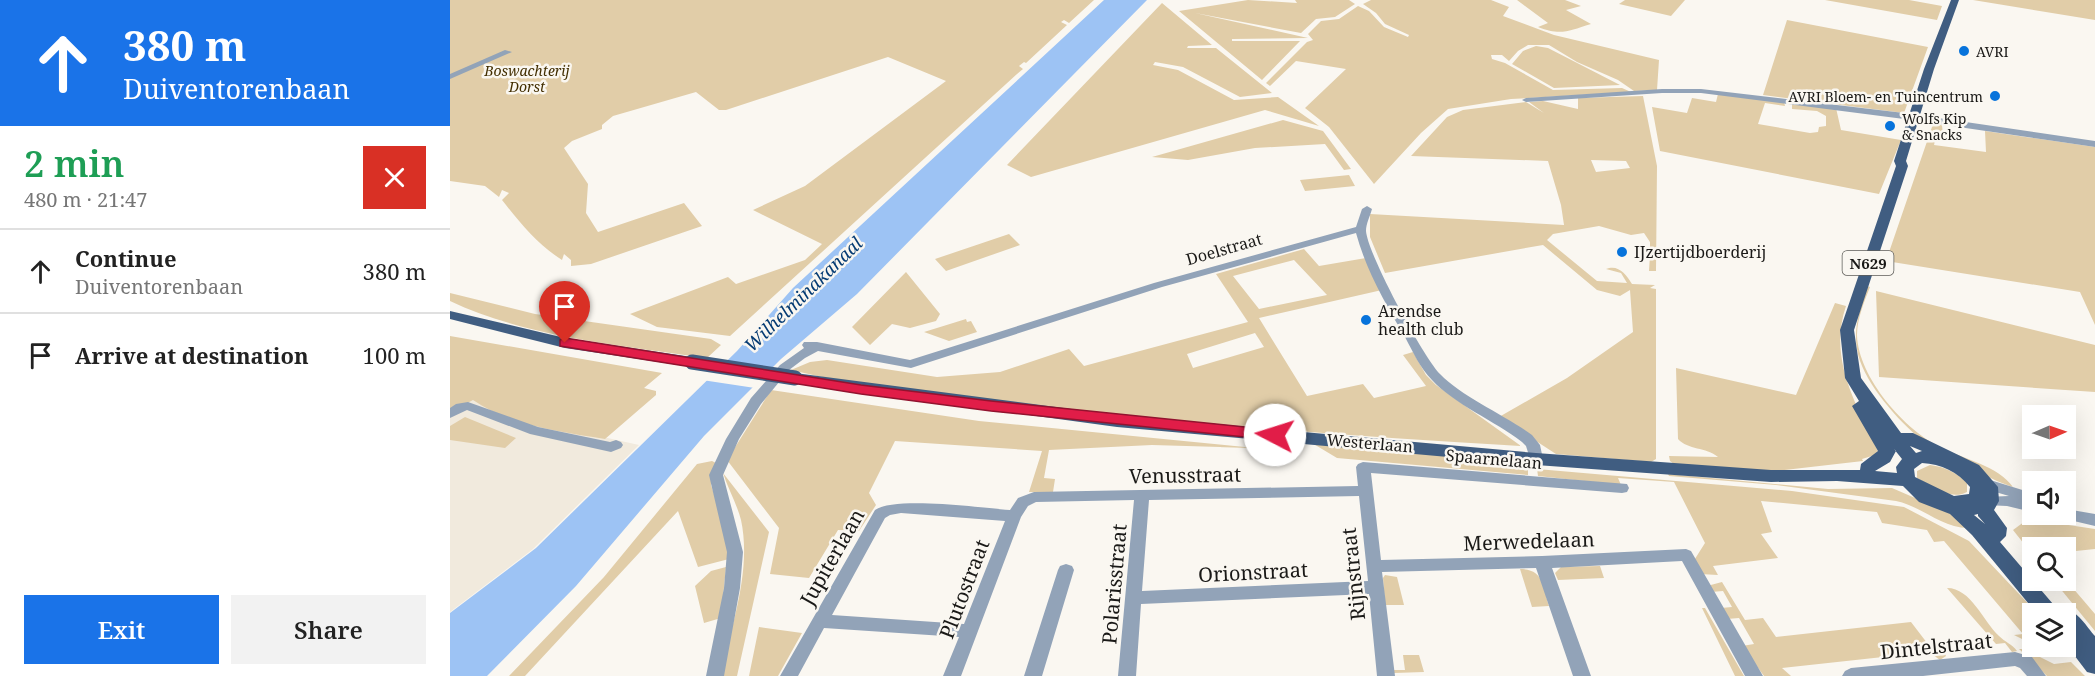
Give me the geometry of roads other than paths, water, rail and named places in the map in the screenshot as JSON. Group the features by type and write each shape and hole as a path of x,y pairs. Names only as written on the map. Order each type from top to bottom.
{"main road":[{"name":"N629","path":"1909,474 1853,378 1847,337 1851,314 1902,166 1907,162 1918,118 1935,70 1933,66 1955,0"},
{"path":"450,308 499,327"},
{"path":"450,315 499,327"},
{"name":"Westerlaan","path":"499,327 565,343 795,378 1117,421 1536,459 1762,476 1909,474"},
{"name":"N629","path":"1851,361 1882,408 1907,437 1922,453 1936,456"},
{"path":"1859,390 1861,407 1887,451 1884,458 1867,468"},
{"path":"1977,498 1928,499 1909,474 1936,456 1955,465 1998,528 1997,536 2022,565"},
{"name":"Westerlaan","path":"1837,475 1867,468 1909,474"},
{"path":"1977,498 1979,530 2041,603"},
{"path":"2044,591 2054,603"},
{"path":"2076,629 2095,651"},
{"path":"2076,643 2095,665"}],"street":[{"path":"450,77 508,51"},
{"path":"1526,100 1674,90 1701,91 1918,118 2095,144"},
{"path":"1367,209 1361,229 1388,295 1409,336 1435,376 1454,392 1520,434 1532,445 1536,459"},
{"name":"Doelstraat","path":"715,676 732,588 735,552 716,476 743,422 762,394 789,365 813,345 911,364 1158,285 1361,229"},
{"path":"450,414 460,407 468,406 535,431 611,447 616,445"},
{"name":"Spaarnelaan","path":"1363,467 1622,488"},
{"name":"Rijnstraat","path":"1363,467 1386,676"},
{"name":"Venusstraat","path":"1014,516 1023,502 1034,497 1365,491"},
{"name":"Polarisstraat","path":"1127,676 1143,495"},
{"path":"1977,498 2022,498"},
{"path":"1977,498 2022,505"},
{"name":"Jupiterlaan","path":"789,676 880,514 886,510 901,508 1014,516"},
{"path":"2076,515 2091,519"},
{"name":"Plutostraat","path":"952,676 1014,516"},
{"name":"Merwedelaan","path":"1373,566 1542,562 1686,555 1754,676"},
{"path":"1542,562 1582,676"},
{"path":"1033,676 1065,570"},
{"name":"Orionstraat","path":"1133,598 1375,587"},
{"path":"819,621 970,632"},
{"name":"Dintelstraat","path":"1851,676 2015,659 2026,662 2037,676"}],"water":[{"name":"Wilhelminakanaal","path":"1104,0 1147,0 857,294 781,359 704,436 576,586 487,676 450,676 450,613 536,548 737,351 793,288"}],"place":[{"name":"AVRI","path":"1964,51"},
{"name":"AVRI Bloem- en Tuincentrum","path":"1995,96"},
{"name":"Wolfs Kip & Snacks","path":"1890,126"},
{"name":"IJzertijdboerderij","path":"1622,252"},
{"name":"Arendse health club","path":"1366,320"}],"park label":[{"name":"Boswachterij Dorst","path":"527,78"}]}
